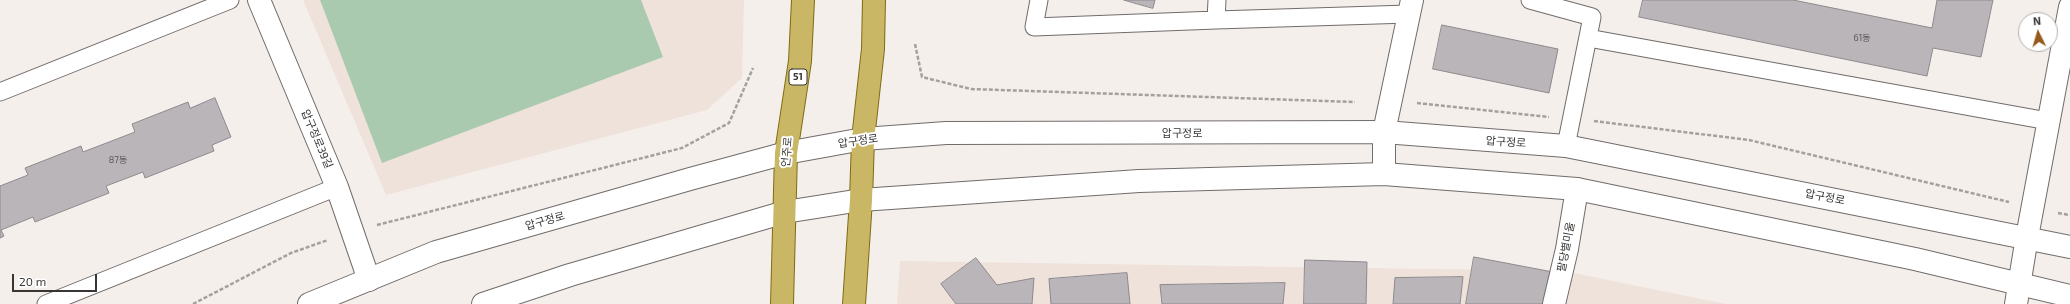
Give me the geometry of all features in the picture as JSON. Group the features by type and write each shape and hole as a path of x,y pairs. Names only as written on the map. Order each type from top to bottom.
{"main road":[{"name":"압구정로39길","path":"259,0 337,187 369,280"},
{"name":"언주로","path":"782,304 786,153 800,61 803,0"},
{"path":"854,304 861,200 863,139 873,49 874,0"},
{"path":"1384,174 1384,132 1411,7"},
{"path":"2018,295 2048,121 2066,48 2070,7"},
{"name":"압구정로","path":"309,304 436,252 786,153 863,139 946,133 1384,132 1566,146 2027,237 2070,247"},
{"path":"483,304 577,273 785,212 861,200 1139,181 1384,174 1577,189 1915,259 2018,295 2070,296"},
{"name":"팔당별미울","path":"1554,304 1567,249 1577,189"}],"lane":[{"path":"0,92 230,0"},
{"path":"1039,0 1034,27 1216,20 1411,7"},
{"path":"1216,20 1217,0"},
{"path":"1530,0 1592,17 1566,146"},
{"path":"1588,38 2048,121"},
{"path":"46,304 337,187"}],"path":[{"path":"915,44 922,77 972,89 1354,102"},
{"path":"194,304 291,253 352,232 384,222 682,148 729,123 753,68"},
{"path":"1416,103 1572,119 1749,140 2070,215"}],"shaded area":[{"path":"303,0 744,0 742,78 707,110 386,195"},
{"path":"900,261 1564,271 1726,304 897,304"}],"green space":[{"path":"320,0 641,0 663,57 382,163"}],"building":[{"path":"1124,0 1155,0 1153,8"},
{"path":"1643,0 1793,0 1932,28 1937,0 1993,0 1981,57 1933,48 1927,76 1639,17"},
{"path":"1442,25 1558,49 1549,93 1433,69"},
{"path":"215,98 231,137 212,145 214,151 145,178 143,172 106,186 109,193 35,222 33,217 1,230 4,236 0,238 0,186 28,175 25,168 81,146 83,152 135,132 132,124 188,102 190,108"},
{"path":"1474,257 1553,272 1547,304 1466,304"},
{"path":"976,258 997,285 1034,278 1032,304 956,304 941,284"},
{"path":"1305,260 1367,262 1366,304 1304,304"},
{"path":"1127,273 1130,304 1051,304 1049,279"},
{"path":"1463,277 1460,304 1393,304 1395,278"},
{"path":"1285,283 1283,304 1162,304 1160,285"}]}
